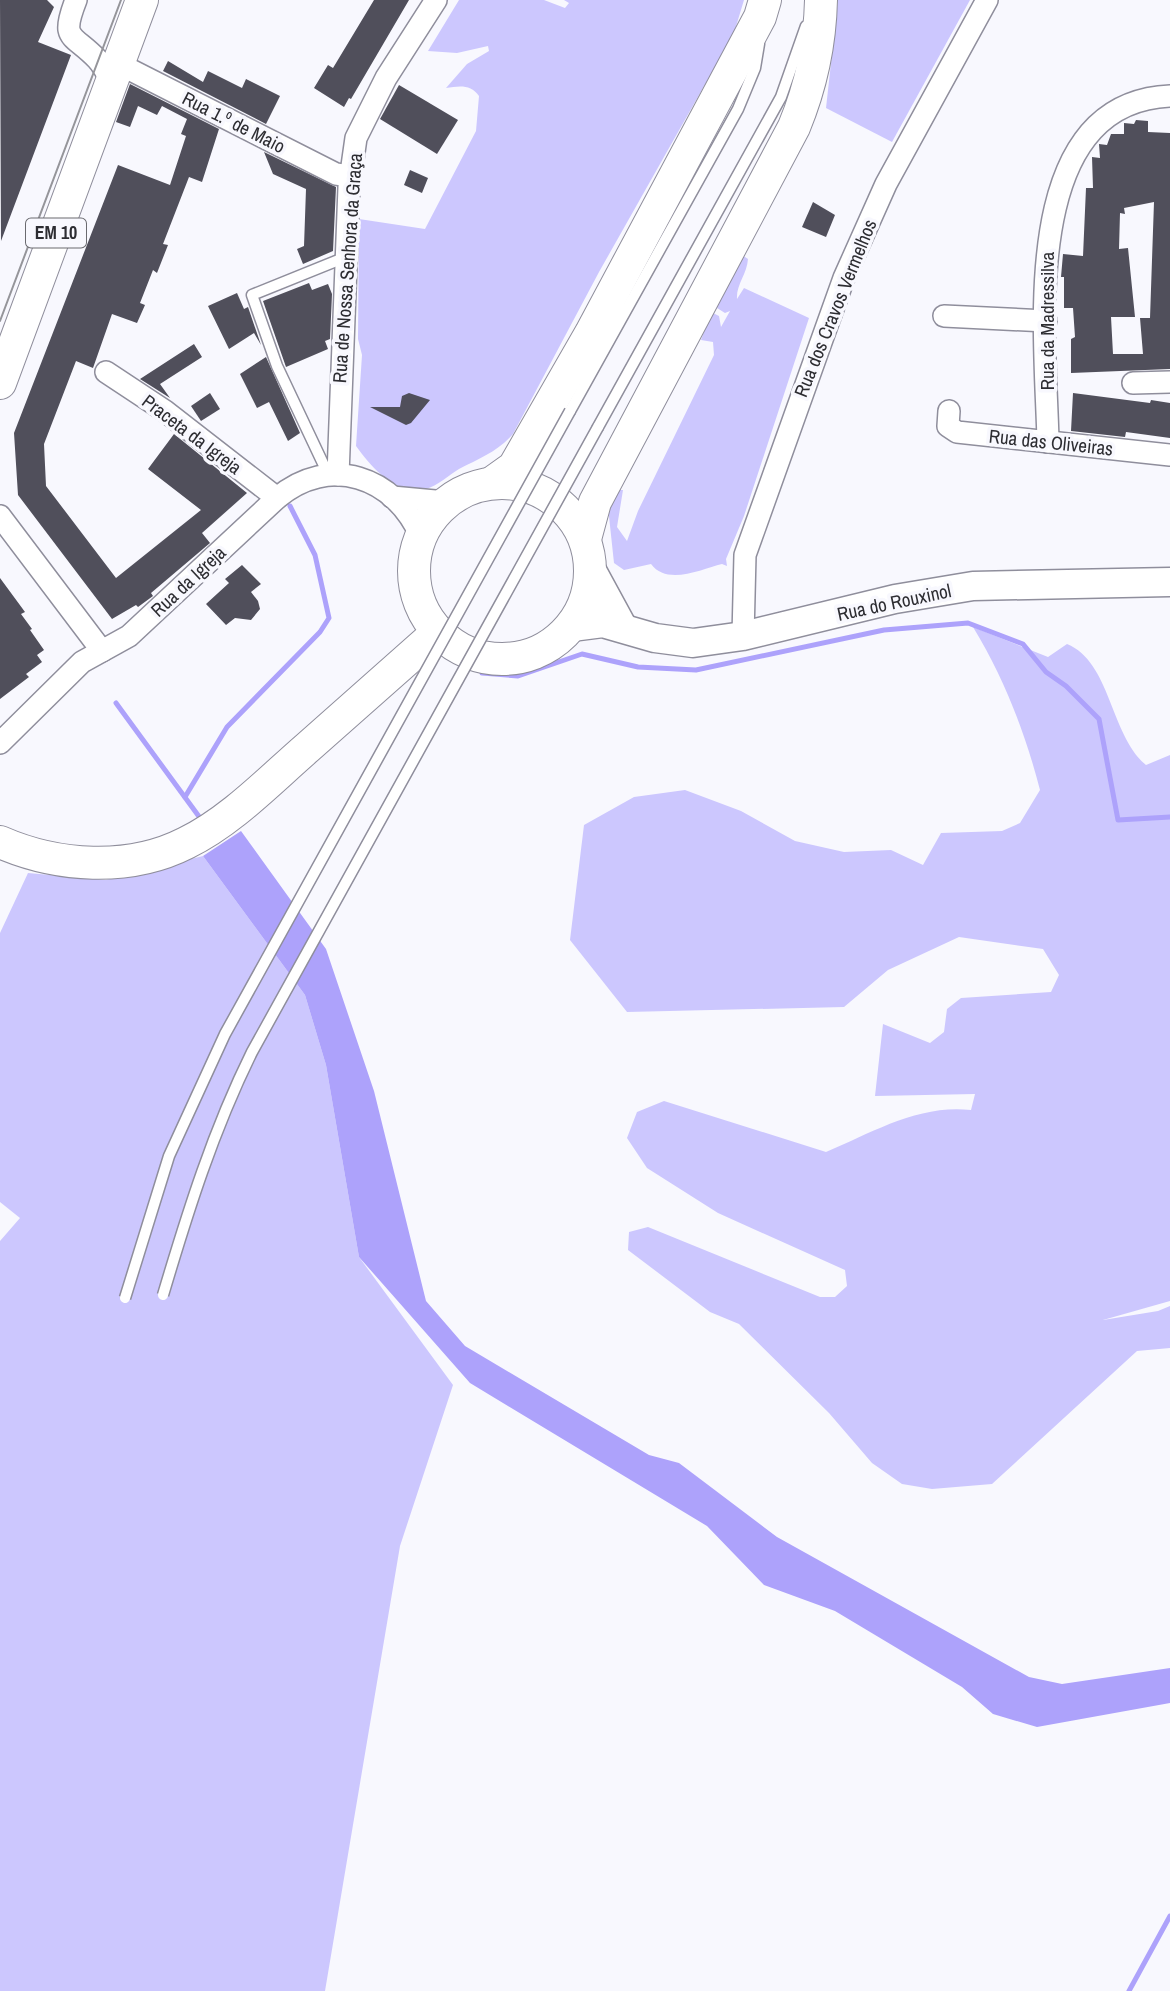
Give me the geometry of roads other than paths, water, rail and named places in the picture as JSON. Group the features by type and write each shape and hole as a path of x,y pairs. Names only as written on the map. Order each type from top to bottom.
{"main road":[{"name":"EM 10","path":"0,383 142,0"},
{"path":"622,626 588,554 571,514 549,495 522,484 493,482 468,489 446,502 431,518 421,537 415,561 416,587 424,611 438,632 463,650 491,659 521,658 549,646 572,627 587,600 588,554 595,502 794,127 807,95 815,62 821,0"},
{"path":"493,482 514,467 591,333 763,8"},
{"name":"Rua do Rouxinol","path":"572,627 603,623 622,626 655,638 693,643 743,636 895,599 973,586 1170,582"},
{"path":"0,842 47,858 94,863 139,858 188,842 238,809 438,632"}],"street":[{"path":"76,0 68,22 73,41 115,74"},
{"name":"Rua de Nossa Senhora da Graça","path":"333,475 350,176 356,138 386,78 436,0"},
{"name":"Rua dos Cravos Vermelhos","path":"743,636 745,555 844,278 886,184 987,0"},
{"name":"Rua 1.º de Maio","path":"115,74 336,174 350,176"},
{"name":"Rua da Madressilva","path":"1048,442 1045,272 1053,210 1069,167 1088,136 1113,110 1145,97 1170,96"},
{"path":"944,316 1046,321"},
{"name":"Praceta da Igreja","path":"106,372 165,411 277,498"},
{"path":"1133,383 1170,382"},
{"name":"Rua das Oliveiras","path":"949,411 948,426 957,432 1170,455"},
{"path":"333,475 368,481 392,496 413,520 421,537"},
{"name":"Rua da Igreja","path":"0,743 82,662 129,636 277,498 305,479 333,475"},
{"path":"392,496 446,502"},
{"path":"0,516 102,651"}],"lane":[{"path":"163,1295 200,1171 252,1052 781,97 813,0"},
{"path":"125,1298 169,1156 225,1034 748,89 758,49 763,8"},
{"path":"333,475 277,366 251,295 346,257"}],"waterway":[{"path":"185,797 227,727 320,632 329,618 315,555 290,506"},
{"path":"482,673 518,676 582,654 638,667 696,670 884,630 968,623 1023,644 1046,672 1066,686 1099,719 1118,820 1170,817"},
{"path":"116,703 203,822"},
{"path":"1129,1991 1170,1916"}],"tram line":[{"path":"0,321 121,0"}]}
